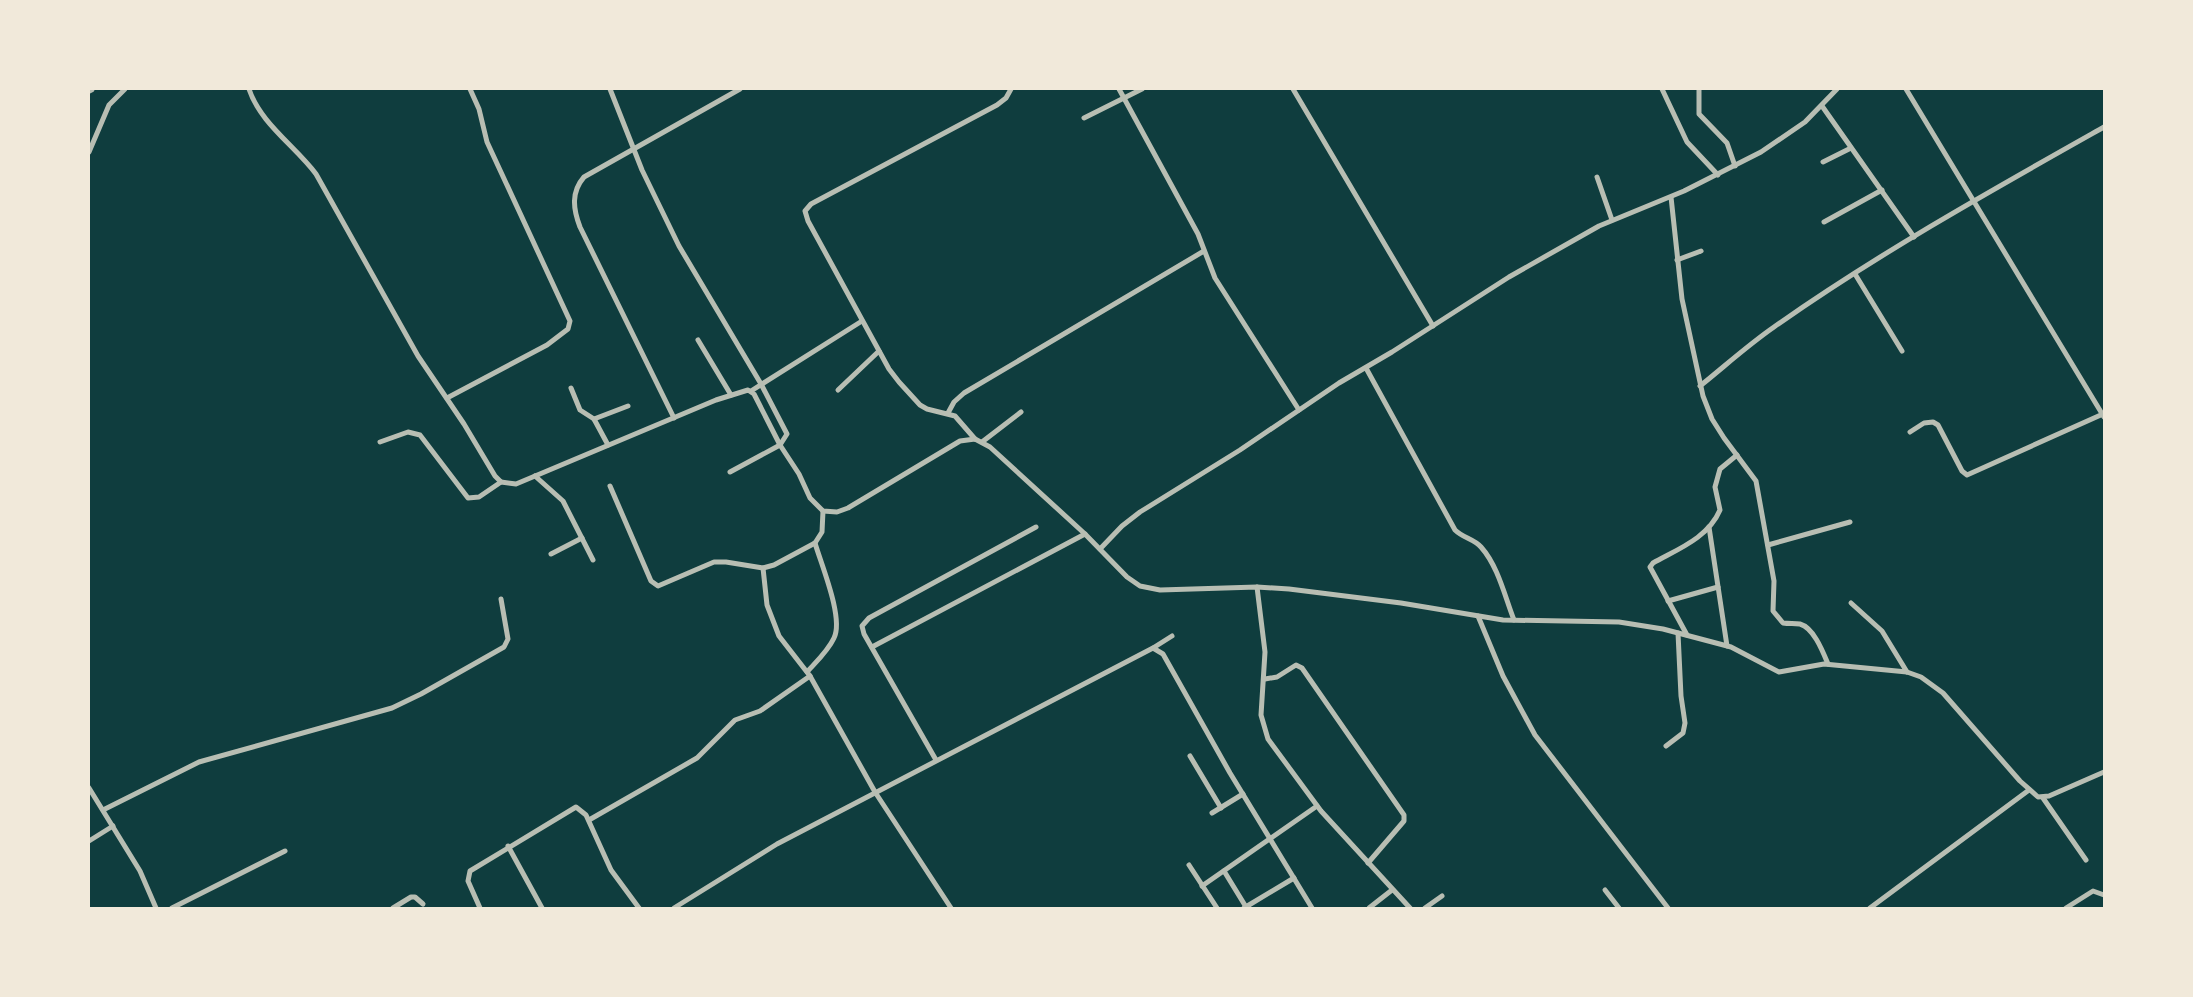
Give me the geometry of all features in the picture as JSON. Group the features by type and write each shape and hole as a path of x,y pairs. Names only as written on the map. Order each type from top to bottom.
{"street":[{"path":"89,152 109,105 125,89"},
{"path":"249,89 258,109 316,174 418,356 447,398 495,476 501,482 516,484 731,395 751,391 862,321"},
{"path":"447,398 547,345 568,329 570,321 487,142 479,109 470,89"},
{"path":"610,89 634,149 678,246 761,384 786,431 787,437 780,445 730,472"},
{"path":"674,418 580,227 574,205 574,193 584,177 740,89"},
{"path":"975,439 961,420 948,413 927,409 916,401 894,376 808,221 805,211 807,207 997,105 1006,98 1012,89"},
{"path":"1119,89 1198,234 1215,278 1299,410"},
{"path":"1084,118 1142,89"},
{"path":"1293,89 1433,326"},
{"path":"1662,89 1687,142 1718,175"},
{"path":"1699,89 1699,114 1727,143 1735,166"},
{"path":"1100,550 1122,526 1140,512 1509,277 1612,220 1671,197 1735,166 1790,134 1822,106 1837,89"},
{"path":"1906,89 2103,415 1967,475 1962,471 1938,425 1929,421 1910,432"},
{"path":"1822,106 1914,237"},
{"path":"1700,386 1774,327 1855,274 1973,201 2104,127"},
{"path":"1823,162 1851,148"},
{"path":"1597,177 1612,220"},
{"path":"1824,222 1882,190"},
{"path":"1671,197 1682,299 1700,386 1712,419 1756,481 1774,581 1773,606 1775,615 1783,623 1800,624 1808,630 1820,646 1828,664"},
{"path":"948,413 954,402 964,393 1204,251"},
{"path":"1677,260 1701,251"},
{"path":"1855,274 1902,351"},
{"path":"698,340 731,395"},
{"path":"838,390 879,351"},
{"path":"1366,368 1452,525 1462,537 1480,546 1487,556 1514,620"},
{"path":"571,388 580,410 594,419 608,445"},
{"path":"610,486 655,585 658,586 714,562 762,568 774,565 815,543 822,532 823,512 810,498 795,466 780,445 756,397 751,391"},
{"path":"594,419 628,406"},
{"path":"982,442 1022,412"},
{"path":"380,442 408,432 420,435 468,498 479,497 501,482"},
{"path":"823,512 837,512 848,508 949,447 968,439 975,439 982,442 1085,534 1134,583 1149,589 1257,587 1361,597 1514,620 1620,622 1687,635 1727,646 1744,652 1779,672 1828,664 1907,672 1921,676 1943,693 2029,790 2042,798 2086,860"},
{"path":"1687,635 1650,570 1651,564 1695,540 1709,527 1720,510 1715,491 1720,469 1737,455"},
{"path":"535,476 563,501 593,560"},
{"path":"1768,545 1850,522"},
{"path":"936,760 862,629 864,622 1036,527"},
{"path":"1709,527 1727,646"},
{"path":"872,647 1085,534"},
{"path":"551,554 582,538"},
{"path":"589,820 689,764 705,752 735,720 760,711 808,674 830,645 836,631 832,600 815,543"},
{"path":"762,568 767,605 775,627 788,650 808,674 875,792 951,908"},
{"path":"1257,587 1265,652 1265,679 1261,715 1268,739 1318,806 1410,908"},
{"path":"1668,601 1718,587"},
{"path":"103,810 199,762 368,717 421,694 504,647 508,639 500,599"},
{"path":"1851,603 1882,631 1907,672"},
{"path":"1478,616 1503,676 1535,735 1668,908"},
{"path":"1666,746 1683,733 1685,723 1681,696 1678,633"},
{"path":"674,908 770,848 1153,648 1172,636"},
{"path":"1153,648 1163,654 1243,794 1312,908"},
{"path":"1265,679 1277,677 1296,665 1302,668 1402,811 1404,821 1368,863"},
{"path":"1190,756 1221,808"},
{"path":"2042,798 2104,772"},
{"path":"89,788 140,871 156,908"},
{"path":"1870,908 2029,790"},
{"path":"1212,813 1243,794"},
{"path":"1202,886 1318,806"},
{"path":"480,908 469,883 468,874 508,846 576,807 581,809 589,820 611,870 639,908"},
{"path":"89,841 113,826"},
{"path":"508,846 542,908"},
{"path":"172,908 285,851"},
{"path":"1189,865 1217,908"},
{"path":"1224,872 1245,908 1294,878"},
{"path":"1369,908 1392,890"},
{"path":"1605,890 1619,908"},
{"path":"2066,908 2092,891 2104,895"},
{"path":"1425,908 1442,896"},
{"path":"393,908 411,897 416,897 423,904"}]}
